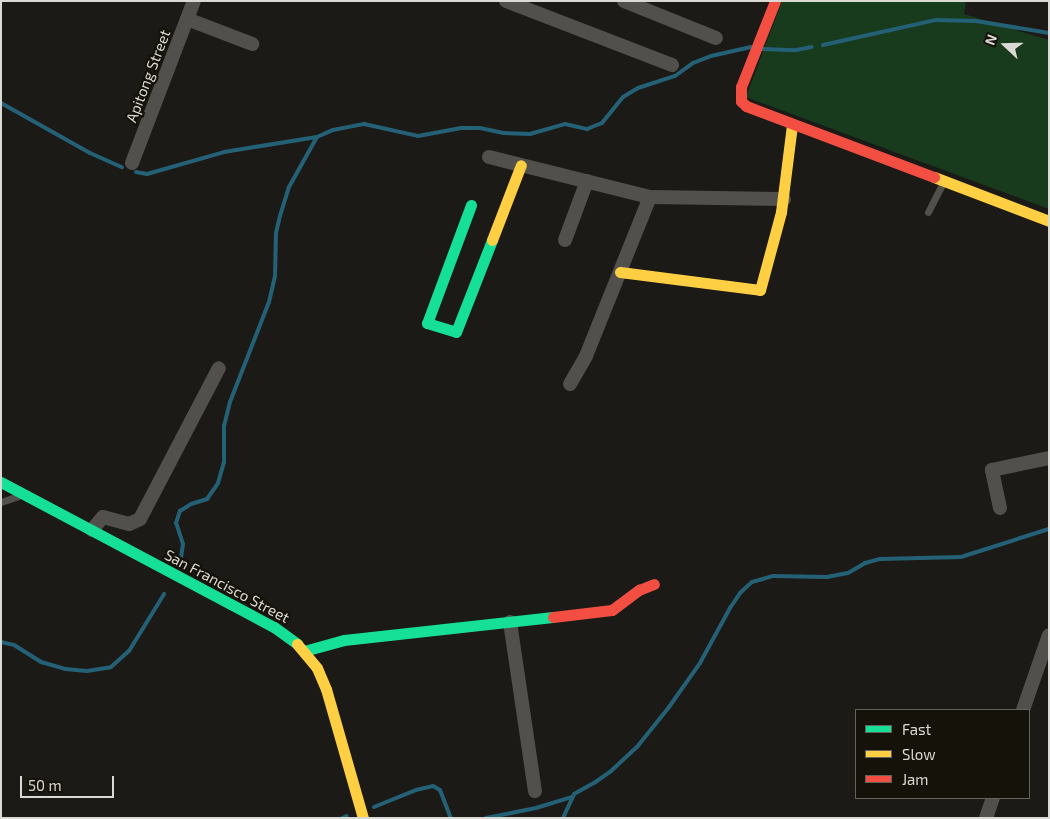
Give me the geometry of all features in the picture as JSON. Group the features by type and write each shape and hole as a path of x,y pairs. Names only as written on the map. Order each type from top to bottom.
{"street":[{"name":"Apitong Street","path":"132,163 194,1"},
{"path":"506,1 672,65"},
{"path":"624,1 716,38"},
{"path":"775,1 740,94 741,101 746,106 1049,221"},
{"path":"187,20 252,44"},
{"path":"620,272 760,290 784,199 792,125"},
{"path":"489,157 650,197 784,199"},
{"path":"471,205 427,323 456,332 521,165"},
{"path":"565,240 588,181"},
{"path":"570,384 586,356 650,197"},
{"path":"92,530 103,518 129,524 140,519 219,368"},
{"path":"1000,508 992,470 1049,458"},
{"name":"San Francisco Street","path":"1,482 274,627 293,639 317,668 326,689 363,818"},
{"path":"304,651 344,640 612,610 639,590 654,584"},
{"path":"510,622 535,790"},
{"path":"1022,709 1049,635"},
{"path":"986,818 992,799"}],"lane":[{"path":"928,212 944,182"},
{"path":"1,502 24,494"}],"green space":[{"path":"782,1 966,1 964,14 1049,40 1049,209 746,97"}],"waterway":[{"path":"823,45 936,20 976,21 1049,33"},
{"path":"136,172 147,174 224,152 317,137 333,130 364,124 418,136 461,128 480,128 503,133 530,134 565,124 587,129 602,123 623,97 638,88 675,76 693,63 711,56 751,47"},
{"path":"762,49 796,50 812,47"},
{"path":"1,103 90,153 122,167"},
{"path":"180,565 183,544 176,523 180,511 191,504 207,499 218,483 224,462 224,426 230,402 269,302 275,276 276,233 280,216 289,187 317,137"},
{"path":"563,818 574,794 610,772 637,747 669,707 700,663 730,608 740,593 752,582 773,576 827,577 848,573 865,563 880,559 961,557 1049,529"},
{"path":"1,642 14,645 41,662 65,669 87,671 111,667 129,651 164,594"},
{"path":"374,807 416,790 433,786 440,790 451,818"},
{"path":"486,818 536,808 571,797"},
{"path":"342,818 347,816"}],"traffic: fast":[{"path":"471,205 427,323 456,332 492,240"},
{"path":"1,482 274,627 297,644"},
{"path":"304,651 344,640 553,617"}],"traffic: slow":[{"path":"620,272 760,290 781,212 792,125"},
{"path":"492,240 521,165"},
{"path":"934,177 1049,221"},
{"path":"297,644 317,668 326,689 363,818"}],"traffic: jam":[{"path":"775,1 741,87 741,101 746,106 934,177"},
{"path":"553,617 612,610 639,590 654,584"}]}
